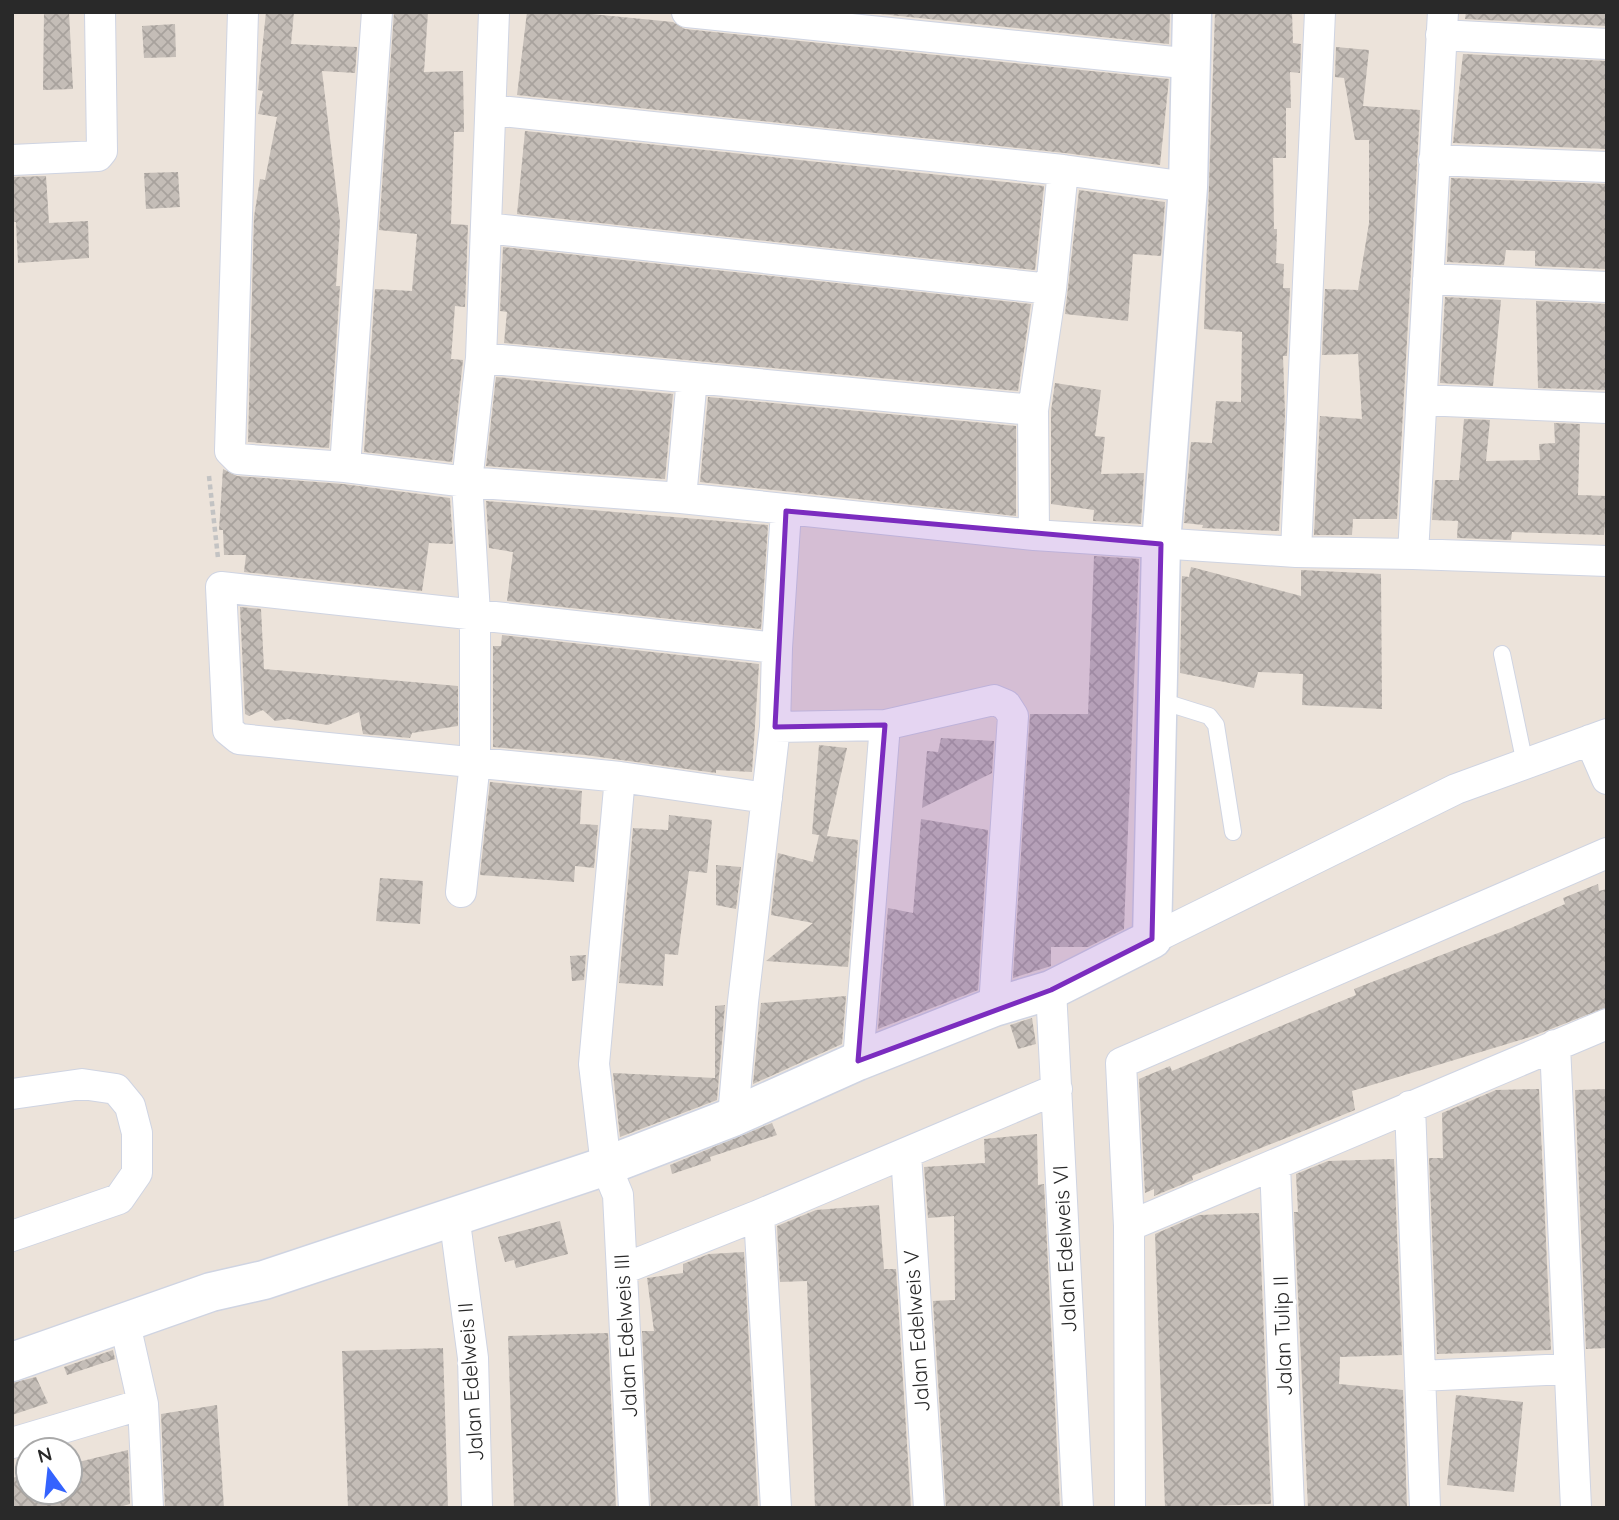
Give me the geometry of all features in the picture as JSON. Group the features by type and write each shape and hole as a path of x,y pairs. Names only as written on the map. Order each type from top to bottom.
{"street":[{"path":"12,160 98,156 103,151 100,12"},
{"path":"243,12 230,451 238,459 345,467 467,482 681,498 1034,535 1296,552 1607,561"},
{"path":"345,467 377,12"},
{"path":"461,892 475,762 475,613 467,482 481,358 495,12"},
{"path":"687,12 1193,64"},
{"path":"1152,939 1170,703 1161,544 1188,187 1193,64 1192,12"},
{"path":"1296,552 1320,12"},
{"path":"1413,554 1442,24 1607,44"},
{"path":"491,110 1063,170 1188,187"},
{"path":"1434,160 1607,167"},
{"path":"1034,535 1033,410 1051,289 1063,170"},
{"path":"486,228 1051,289"},
{"path":"1428,279 1607,287"},
{"path":"481,358 1033,410"},
{"path":"681,498 692,378"},
{"path":"1422,400 1607,408"},
{"path":"733,1117 743,1002 775,727 786,511"},
{"path":"768,798 620,777 239,739 228,730 221,587 777,648"},
{"path":"775,727 884,724 994,700 1006,705 1013,716 994,1007"},
{"path":"858,1061 884,724"},
{"path":"12,1362 211,1292 457,1238 612,1181 733,1117 858,1061 994,1007 1052,998 1152,939 1456,789 1525,764 1600,753"},
{"name":"Jalan Edelweis III","path":"620,777 594,1064 622,1259 634,1508"},
{"path":"1130,1508 1129,1226 1121,1063 1607,853"},
{"name":"Jalan Edelweis VI","path":"1052,998 1078,1508"},
{"path":"1129,1226 1607,1024"},
{"path":"1555,1045 1568,1369 1577,1508"},
{"path":"622,1259 759,1215 906,1154 1057,1080"},
{"path":"12,1094 82,1084 116,1089 130,1106 137,1133 137,1173 119,1199 12,1236"},
{"path":"1410,1106 1425,1508"},
{"name":"Jalan Edelweis V","path":"906,1154 929,1508"},
{"name":"Jalan Tulip II","path":"1275,1165 1290,1508"},
{"path":"759,1215 776,1508"},
{"name":"Jalan Edelweis II","path":"457,1238 473,1357 477,1508"},
{"path":"125,1324 143,1404 148,1508"},
{"path":"1420,1376 1568,1369"},
{"path":"12,1443 143,1404"}],"lane":[{"path":"1502,654 1525,764"},
{"path":"1170,703 1209,716 1216,725 1233,832"}],"highlighted area":[{"path":"786,511 1161,544 1152,939 1051,990 858,1061 885,725 775,727"}],"building":[{"path":"44,12 69,12 73,89 43,90"},
{"path":"266,12 294,12 291,44 357,47 355,73 322,71 340,222 336,286 340,286 329,448 248,442 254,217 260,179 265,180 277,117 258,114 263,91 258,90"},
{"path":"394,12 428,12 424,72 463,71 464,132 454,132 451,224 468,225 465,307 455,306 451,359 463,360 452,462 364,452 375,289 412,291 417,234 379,230"},
{"path":"527,12 571,12 673,22 685,29 1169,79 1160,165 517,95"},
{"path":"861,12 1170,12 1169,44"},
{"path":"1215,12 1292,12 1293,43 1301,44 1300,73 1290,72 1291,108 1286,108 1286,158 1273,158 1276,263 1284,264 1283,288 1290,288 1287,356 1283,356 1285,414 1279,531 1202,528 1203,525 1184,523 1191,442 1212,443 1216,401 1241,402 1242,332 1204,329"},
{"path":"1466,12 1607,12 1607,26 1465,19"},
{"path":"175,24 176,57 144,58 142,26"},
{"path":"1336,47 1369,50 1363,106 1420,110 1397,519 1353,519 1352,535 1314,535 1320,416 1362,419 1358,354 1322,355 1325,289 1358,290 1369,223 1369,140 1355,140 1344,78 1335,77"},
{"path":"1463,54 1607,61 1607,149 1453,143"},
{"path":"525,131 1044,186 1035,270 517,214"},
{"path":"178,172 180,207 146,209 144,173"},
{"path":"46,176 49,223 88,221 89,258 18,263 16,222 12,222 14,177"},
{"path":"1451,178 1607,184 1607,269 1535,266 1535,251 1506,250 1504,265 1447,262"},
{"path":"1079,190 1165,202 1161,256 1133,254 1128,321 1065,314"},
{"path":"503,247 1031,304 1018,391 504,343 507,312 500,311"},
{"path":"1445,297 1501,300 1493,386 1440,383"},
{"path":"1536,301 1607,304 1607,390 1538,388"},
{"path":"496,377 673,394 665,479 486,466"},
{"path":"1055,383 1101,390 1095,436 1105,437 1101,474 1144,473 1141,524 1093,521 1094,510 1051,504 1051,411"},
{"path":"708,397 1016,426 1016,516 700,482"},
{"path":"1464,419 1490,420 1486,461 1540,460 1539,444 1555,443 1554,423 1580,424 1578,495 1607,496 1604,535 1512,532 1511,540 1457,538 1458,521 1432,520 1435,480 1459,480"},
{"path":"223,469 237,476 343,484 450,498 453,544 429,543 422,591 244,572 246,555 224,555 223,530 219,530"},
{"path":"486,501 768,525 761,629 507,601 513,552 489,548"},
{"path":"1094,556 1139,559 1124,929 1088,947 1051,947 1051,966 1013,978 1030,714 1088,714"},
{"path":"1191,567 1301,596 1301,570 1381,574 1382,709 1302,705 1303,674 1258,672 1254,688 1180,673 1182,576 1189,577"},
{"path":"240,607 261,609 264,669 458,686 458,726 412,733 410,738 363,734 359,712 328,725 288,719 275,721 263,710 249,716 245,714"},
{"path":"502,635 759,664 752,772 716,770 716,773 585,755 493,747 493,646 501,646"},
{"path":"941,738 994,741 992,773 922,808 927,751 938,752"},
{"path":"819,745 847,748 827,836 812,834"},
{"path":"490,782 582,791 580,824 598,825 594,868 575,866 574,882 480,875"},
{"path":"669,815 712,820 707,873 689,871 678,955 665,954 663,986 619,983 633,828 668,830"},
{"path":"921,819 988,830 978,990 878,1029 888,908 913,913"},
{"path":"819,835 858,840 848,967 766,961 813,923 771,915 778,853 813,862"},
{"path":"716,865 741,867 736,909 716,905"},
{"path":"380,878 423,881 420,924 376,921"},
{"path":"1598,884 1599,891 1607,889 1607,1007 1533,1036 1352,1091 1355,1110 1192,1176 1193,1180 1154,1196 1154,1189 1145,1193 1139,1079 1170,1066 1172,1071 1356,995 1354,989 1511,928 1565,904 1563,898"},
{"path":"586,955 584,980 572,981 570,956"},
{"path":"846,996 842,1044 753,1084 761,1003"},
{"path":"725,1005 717,1100 620,1137 613,1073 715,1078 715,1006"},
{"path":"1032,1018 1036,1044 1018,1049 1010,1025"},
{"path":"1539,1089 1551,1350 1437,1354 1429,1158 1443,1158 1442,1113 1496,1090"},
{"path":"1607,1089 1607,1348 1586,1349 1575,1090"},
{"path":"772,1123 777,1135 710,1157 711,1161 672,1174 670,1165"},
{"path":"1037,1134 1038,1185 1044,1184 1060,1508 946,1508 933,1301 955,1300 954,1216 928,1218 924,1167 985,1163 984,1139"},
{"path":"1394,1159 1402,1355 1340,1357 1339,1384 1403,1390 1407,1508 1308,1508 1294,1212 1298,1212 1296,1174 1328,1161"},
{"path":"879,1205 884,1269 896,1269 911,1508 815,1508 807,1281 780,1282 777,1226 816,1210"},
{"path":"1259,1213 1271,1504 1165,1507 1155,1234 1199,1215"},
{"path":"560,1221 568,1254 516,1268 514,1260 505,1262 498,1237"},
{"path":"744,1252 758,1508 651,1508 642,1331 654,1331 647,1278 683,1273 683,1264 709,1254"},
{"path":"608,1333 616,1508 514,1508 508,1336"},
{"path":"443,1348 448,1508 348,1508 342,1351"},
{"path":"113,1350 115,1359 67,1375 64,1367"},
{"path":"36,1377 48,1403 12,1415 12,1383"},
{"path":"1456,1395 1523,1402 1514,1492 1447,1485"},
{"path":"217,1405 224,1508 165,1508 161,1414"},
{"path":"128,1450 130,1504 116,1508 12,1508 14,1478 14,1506 84,1506 84,1461"}]}
